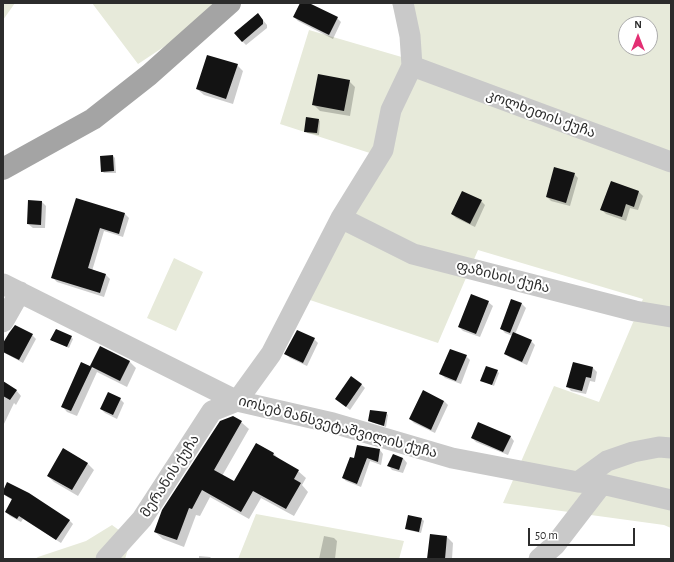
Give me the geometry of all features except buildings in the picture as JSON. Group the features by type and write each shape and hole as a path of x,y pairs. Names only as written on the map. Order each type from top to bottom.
{"main road":[{"path":"3,169 93,119 149,75 229,3"}],"street":[{"path":"237,400 271,354 341,218 383,150 391,110 412,66 410,36 403,3"},
{"name":"კოლხეთის ქუჩა","path":"412,66 671,162"},
{"name":"ფაზისის ქუჩა","path":"341,218 413,254 635,311 671,316"},
{"path":"3,322 11,288"},
{"name":"იოსებ მანსვეტაშვილის ქუჩა","path":"11,288 237,400 332,423 452,458 578,482 602,484 671,500"},
{"name":"მერანის ქუჩა","path":"106,559 142,519 212,411 237,400"},
{"path":"578,482 607,461 633,452 659,447 671,448"},
{"path":"539,559 555,545 602,484"}],"green space":[{"path":"3,3 15,3 3,20"},
{"path":"92,3 230,3 138,64"},
{"path":"392,3 671,3 671,528 664,525 503,503 554,386 599,402 643,299 478,250 438,343 307,299 376,155 280,124 309,30 405,58 403,38"},
{"path":"174,258 203,272 176,331 147,318"},
{"path":"256,514 404,541 399,559 238,559"},
{"path":"112,525 131,539 125,559 35,559 86,541"}]}
